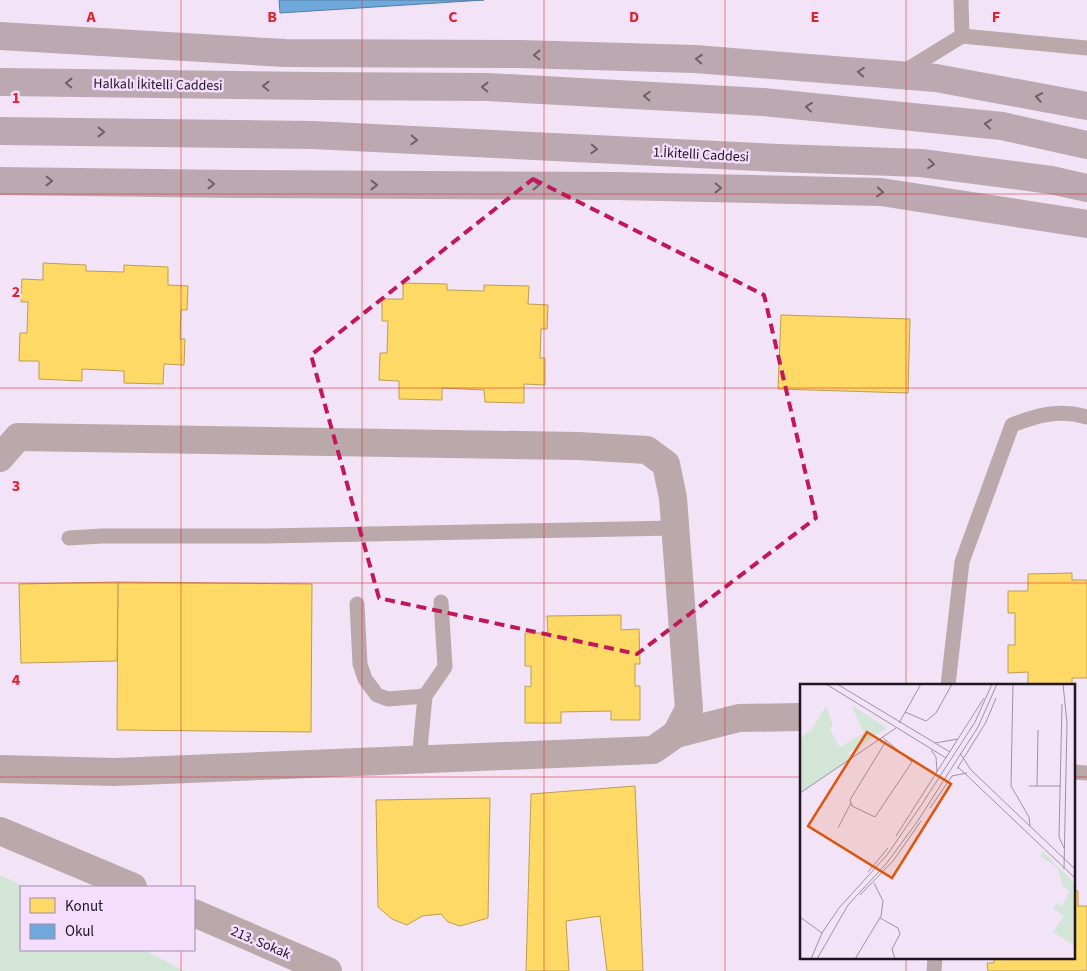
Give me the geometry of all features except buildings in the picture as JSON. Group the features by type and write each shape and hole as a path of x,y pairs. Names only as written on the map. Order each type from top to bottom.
{"main road":[{"path":"0,36 284,53 520,54 695,59 936,78 1087,106"},
{"name":"Halkalı İkitelli Caddesi","path":"0,82 487,87 764,102 1002,126 1087,145"},
{"name":"1.İkitelli Caddesi","path":"0,131 313,135 778,158 921,163 1051,180 1087,188"},
{"path":"616,186 778,158"},
{"path":"0,181 616,186 881,192 1087,224"},
{"path":"1028,215 1087,204"}],"street":[{"path":"0,458 18,437 568,445 647,450 666,464 673,498 689,709 676,734"},
{"path":"0,769 115,772 653,750 676,734 739,718 800,717"},
{"path":"0,831 131,886"},
{"name":"213. Sokak","path":"195,913 328,971"}],"lane":[{"path":"960,0 962,36"},
{"path":"898,75 962,36 1087,48"},
{"path":"948,684 962,562 1012,425 1045,414 1058,413 1087,417"},
{"path":"69,538 676,528"},
{"path":"419,760 425,696 445,667 441,602"},
{"path":"357,604 360,664 365,679 377,695 388,699 425,696"},
{"path":"1074,772 1087,773"},
{"path":"934,971 935,958"}],"highlighted area":[{"path":"533,179 764,295 816,518 637,654 379,598 311,355"}],"green space":[{"path":"0,875 22,886 20,886 20,951 146,951 185,971 0,971"}]}
